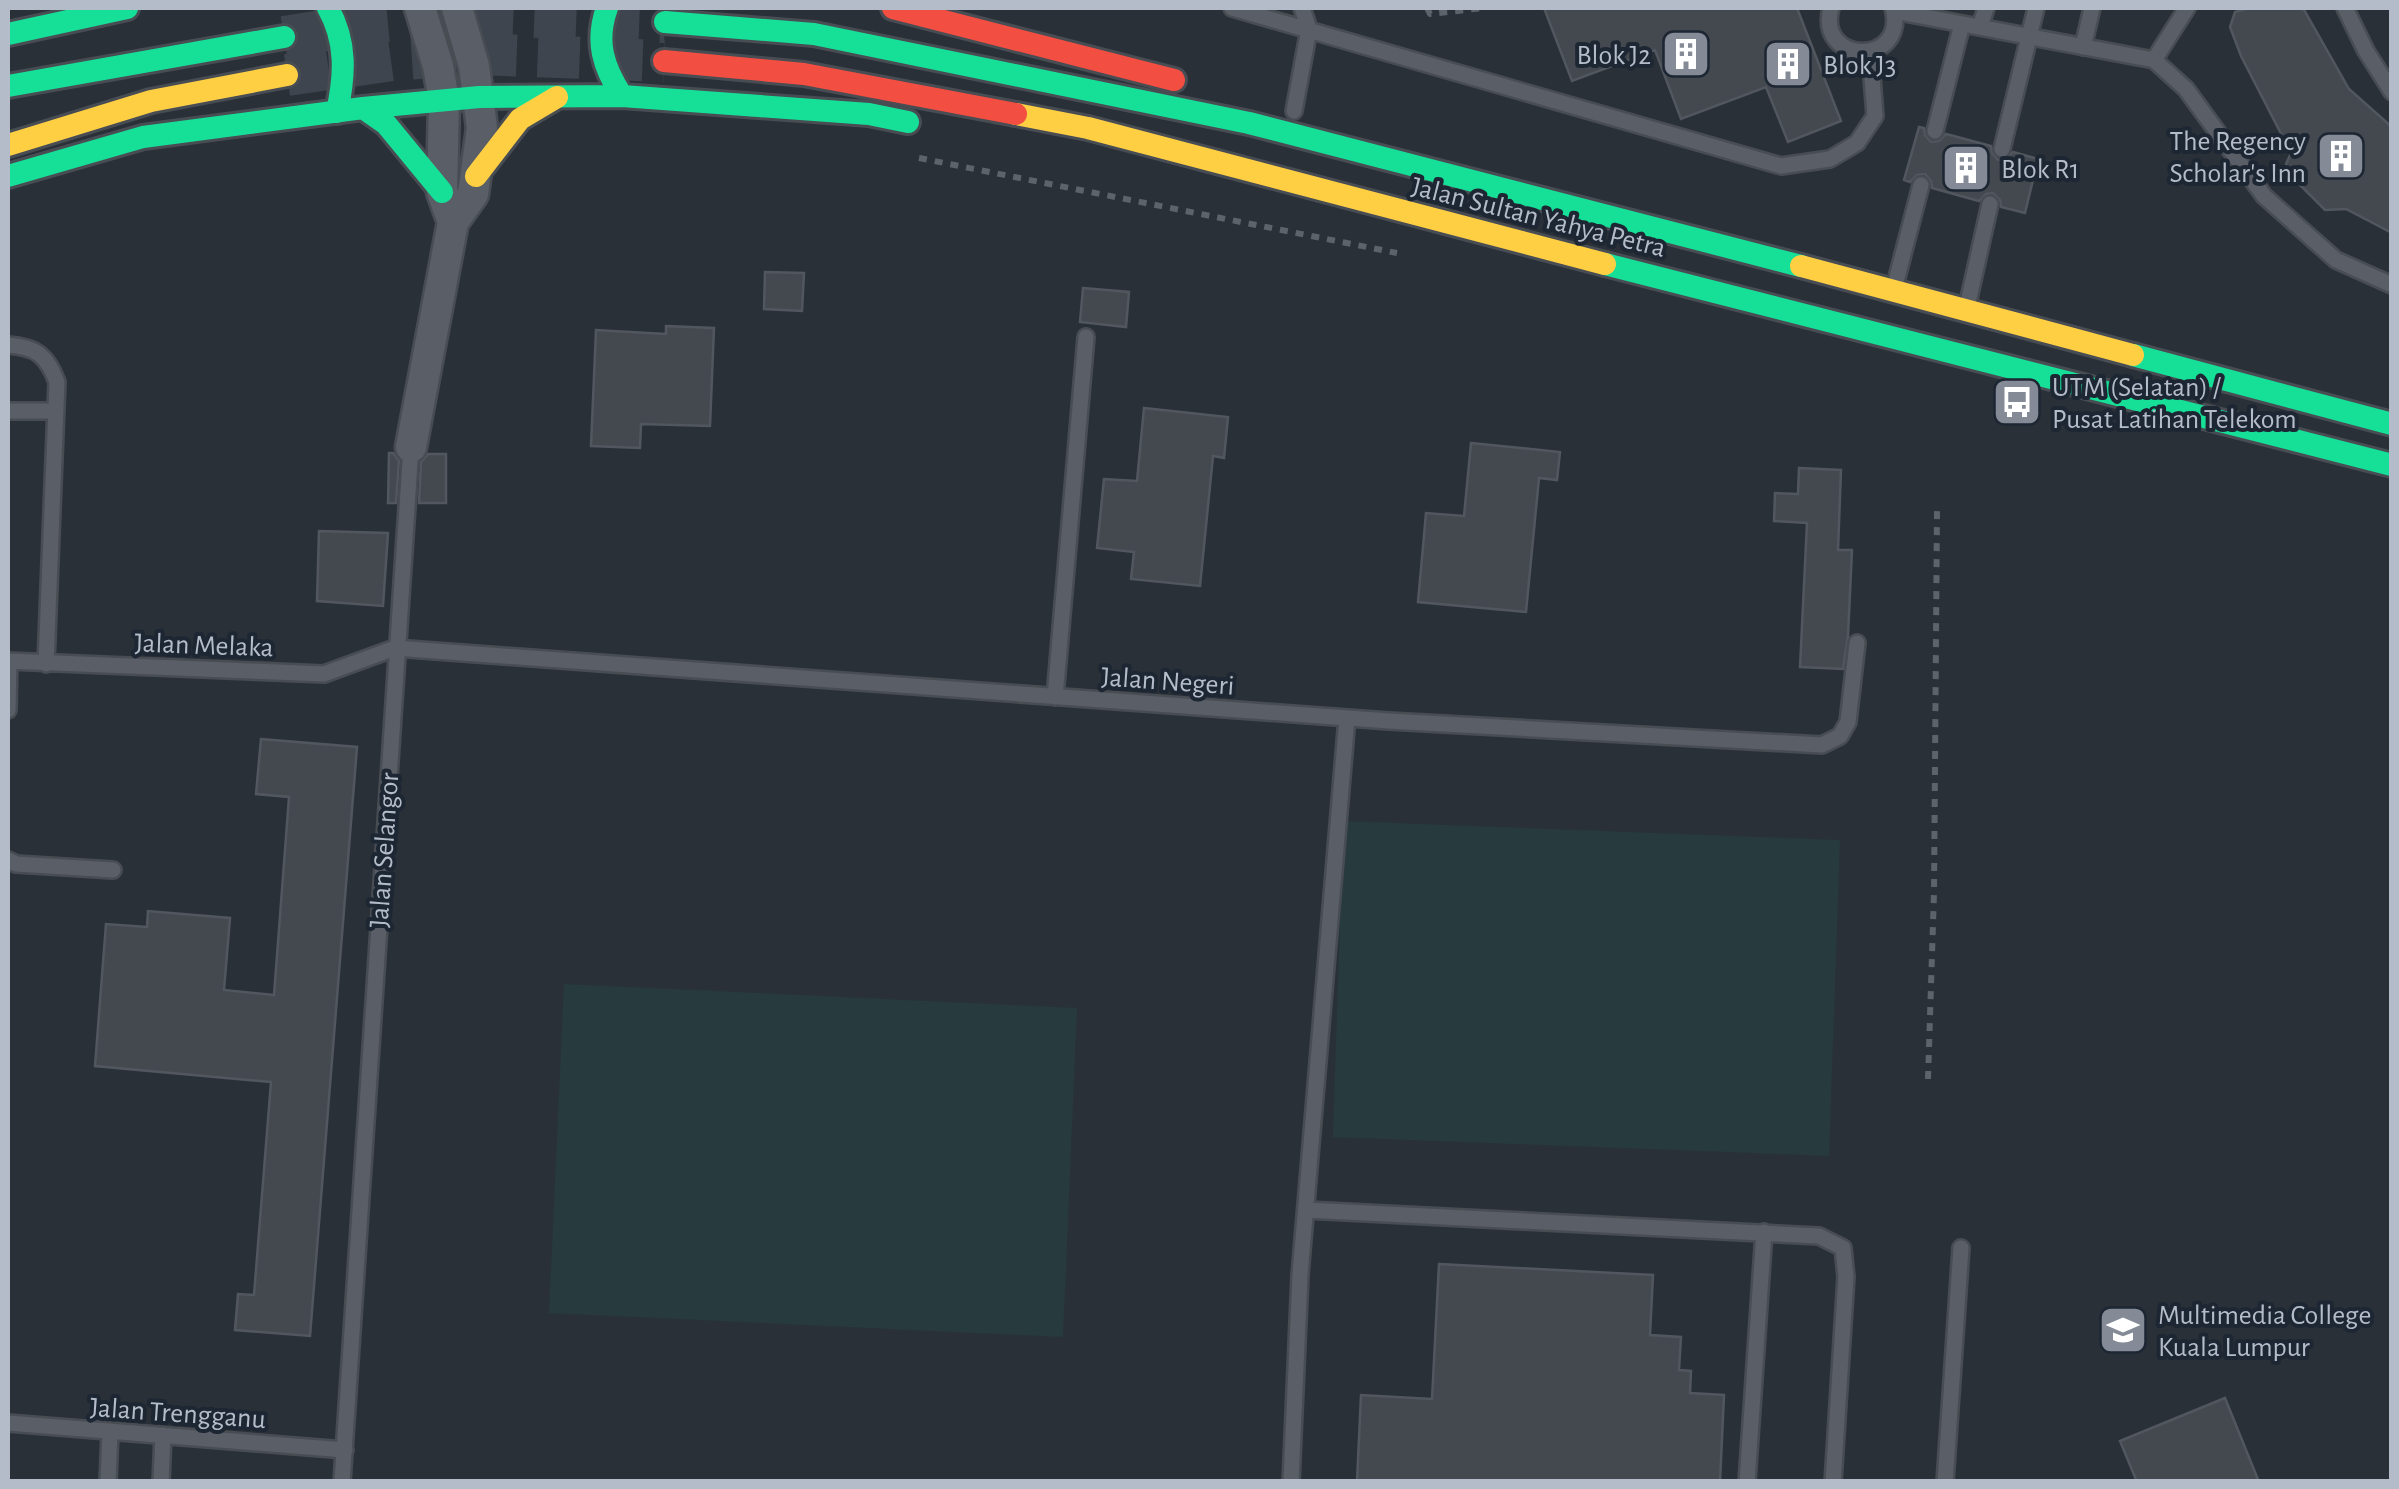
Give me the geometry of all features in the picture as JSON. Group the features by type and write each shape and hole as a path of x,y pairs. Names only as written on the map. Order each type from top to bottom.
{"main road":[{"path":"8,34 127,8"},
{"path":"328,8 340,28 346,60 337,112"},
{"path":"607,8 599,29 600,58 622,96"},
{"path":"892,8 1198,86"},
{"name":"Jalan Sultan Yahya Petra","path":"665,22 814,34 1249,123 1571,204 2392,424"},
{"path":"8,86 139,66 284,37"},
{"name":"Jalan Sultan Yahya Petra","path":"664,62 804,74 1088,128 1365,203 2392,465"},
{"path":"8,145 151,101 287,74"},
{"path":"8,176 143,137 479,97 622,96 869,114 924,125"},
{"path":"476,176 520,120 557,97"},
{"path":"1256,101 1318,118 1398,162"},
{"path":"363,108 386,124 442,192"},
{"path":"1271,201 1365,203"}],"street":[{"path":"420,8 444,100 442,192 453,222"},
{"name":"Jalan Selangor","path":"410,446 453,222 474,194 482,128 479,97 458,8"}],"lane":[{"path":"1232,8 1781,166 1830,159 1857,143 1875,116 1870,51"},
{"path":"1294,111 1309,29 1302,8"},
{"path":"1831,8 1830,26 1841,44 1850,50 1870,51 1888,40 1896,21 1894,9 2154,60 2186,89 2264,196 2336,260 2392,285"},
{"path":"1980,27 1986,8"},
{"path":"2002,150 2036,8"},
{"path":"2084,47 2092,8"},
{"path":"2154,60 2187,8"},
{"path":"2345,8 2392,92"},
{"path":"1935,131 1962,24"},
{"path":"1893,293 1921,185"},
{"path":"1966,312 1990,204"},
{"path":"1055,697 1086,337"},
{"path":"8,345 30,346 49,360 57,382 46,664"},
{"path":"8,410 56,411"},
{"name":"Jalan Selangor","path":"342,1482 410,446"},
{"name":"Jalan Negeri","path":"396,648 1347,718 1822,745 1840,736 1848,722 1857,643"},
{"name":"Jalan Melaka","path":"8,661 324,674 396,648"},
{"path":"8,661 8,710"},
{"path":"1291,1482 1300,1276 1347,718"},
{"path":"8,860 16,864 112,870"},
{"path":"1307,1210 1764,1232 1819,1236 1843,1248 1846,1278 1833,1482"},
{"path":"1747,1482 1764,1232"},
{"path":"1944,1482 1960,1248"},
{"name":"Jalan Trengganu","path":"8,1423 344,1450"},
{"path":"108,1482 110,1432"},
{"path":"161,1482 163,1436"}],"path":[{"path":"1428,8 1430,14 1484,8"},
{"path":"900,154 1400,253"},
{"path":"1928,1079 1934,893 1937,509"}],"green space":[{"path":"1343,821 1840,840 1829,1156 1333,1137"},
{"path":"564,984 1077,1008 1063,1337 549,1313"}],"building":[{"path":"1544,8 1797,8 1841,121 1788,142 1766,87 1681,119 1655,50 1572,81"},
{"path":"2249,8 2303,8 2349,89 2392,127 2392,233 2346,209 2325,210 2291,176 2286,164 2291,153 2230,27 2235,12"},
{"path":"1919,127 1924,128 1931,142 1946,134 1991,146 1998,160 2013,152 2038,159 2025,213 2001,207 1993,193 1979,201 1932,188 1925,174 1910,182 1904,180"},
{"path":"765,272 804,273 802,311 764,309"},
{"path":"1083,288 1129,292 1126,327 1080,322"},
{"path":"666,326 714,328 710,426 641,424 640,448 591,446 596,330 666,334"},
{"path":"1144,408 1228,417 1224,458 1213,456 1200,586 1131,579 1134,552 1097,548 1104,479 1137,481"},
{"path":"1471,443 1560,452 1557,480 1539,478 1526,612 1418,602 1426,513 1464,516"},
{"path":"389,453 399,461 396,503 388,503"},
{"path":"428,454 446,454 446,503 419,503 421,462"},
{"path":"1799,468 1841,470 1838,550 1852,550 1843,669 1800,667 1807,523 1774,521 1775,493 1798,494"},
{"path":"319,531 388,533 383,606 317,601"},
{"path":"261,739 357,747 310,1336 235,1330 238,1294 254,1295 271,1082 95,1066 106,924 147,927 148,911 230,918 224,990 274,995 289,797 256,794"},
{"path":"1439,1264 1653,1275 1650,1335 1681,1337 1679,1370 1691,1371 1690,1393 1724,1395 1720,1482 1357,1482 1361,1395 1432,1399"},
{"path":"2225,1398 2259,1482 2137,1482 2120,1441"}],"tunnel":[{"path":"284,37 462,14 665,22"},
{"path":"287,75 392,60 477,54 664,61"}],"traffic: fast":[{"path":"8,34 127,8"},
{"path":"328,8 339,33 343,59 337,112"},
{"path":"607,8 601,43 610,75 622,96"},
{"path":"665,22 814,34 1249,123 1801,266"},
{"path":"8,86 284,37"},
{"path":"8,176 143,137 479,97 622,96 869,114 908,122"},
{"path":"363,108 386,124 442,192"},
{"path":"1605,264 2392,465"},
{"path":"2133,355 2392,424"}],"traffic: slow":[{"path":"8,145 151,101 287,75"},
{"path":"476,176 520,119 557,97"},
{"path":"1016,114 1088,128 1605,264"},
{"path":"1801,266 2133,355"}],"traffic: jam":[{"path":"893,8 1174,80"},
{"path":"664,61 804,74 1016,114"}],"place":[{"name":"Blok J2","path":"1686,54"},
{"name":"Blok J3","path":"1788,64"},
{"name":"The Regency Scholar's Inn","path":"2341,156"},
{"name":"Blok R1","path":"1966,168"},
{"name":"UTM (Selatan) / Pusat Latihan Telekom","path":"2017,402"},
{"name":"Multimedia College Kuala Lumpur","path":"2123,1330"}]}
